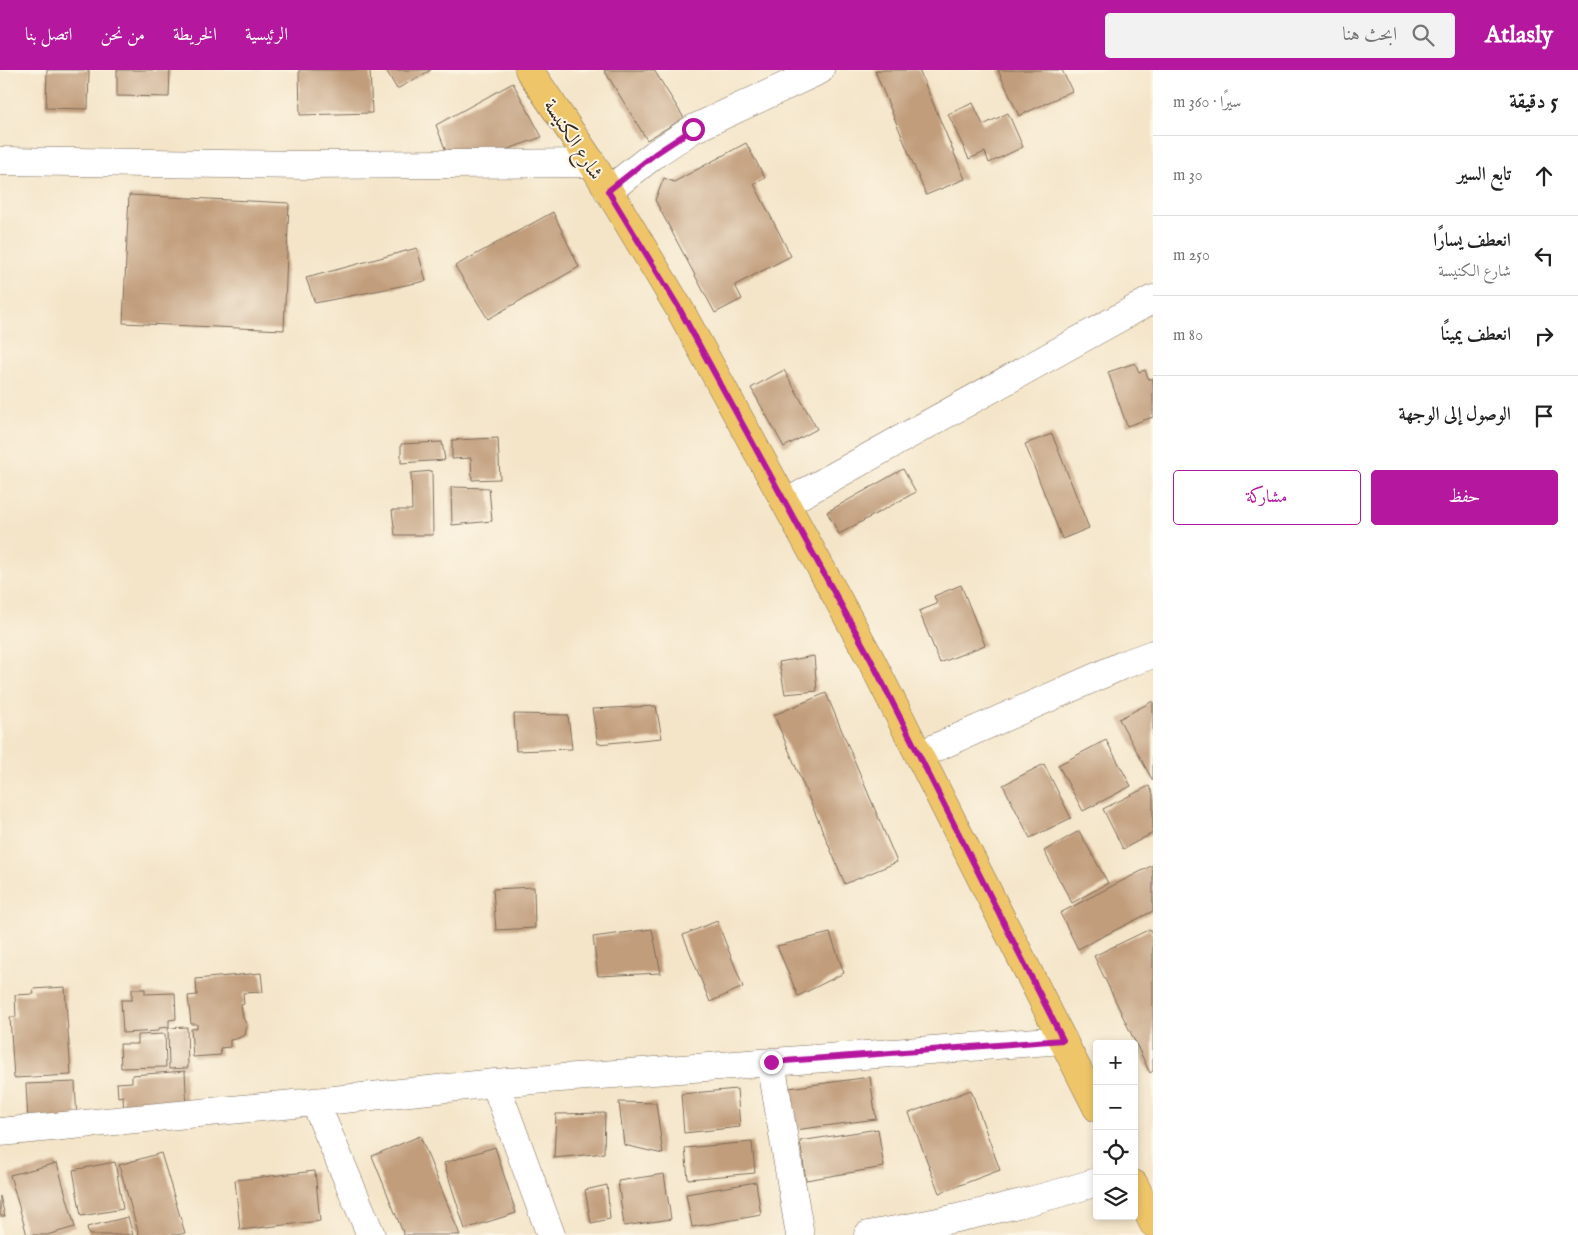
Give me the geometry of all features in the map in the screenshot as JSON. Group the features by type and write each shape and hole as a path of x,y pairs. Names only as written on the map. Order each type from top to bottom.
{"main road":[{"name":"شارع الكنيسة","path":"529,70 592,163 679,308 786,503 870,658 1093,1100"},
{"path":"1138,1192 1153,1223"}],"street":[{"path":"608,191 655,154 693,129 790,77 820,70"},
{"path":"0,161 298,164 592,163"},
{"path":"786,503 1153,299"},
{"path":"919,755 1123,665 1153,654"},
{"path":"0,1132 495,1083 1063,1040"},
{"path":"771,1062 800,1235"},
{"path":"495,1083 550,1235"},
{"path":"315,1102 371,1235"},
{"path":"868,1235 939,1223 1093,1183"}],"building":[{"path":"47,70 89,70 88,109 46,108"},
{"path":"117,70 170,70 169,97 117,96"},
{"path":"299,70 370,70 372,113 300,115"},
{"path":"386,70 431,70 397,89"},
{"path":"604,70 654,70 684,118 647,140"},
{"path":"919,70 965,179 926,195 875,71"},
{"path":"998,70 1062,70 1072,91 1019,116"},
{"path":"513,83 542,137 508,149 447,154 436,125"},
{"path":"973,103 983,125 1008,113 1023,147 989,163 985,152 969,159 948,114"},
{"path":"746,143 765,178 754,184 791,256 735,285 742,299 715,313 655,200 664,178 674,182"},
{"path":"129,195 289,203 284,330 123,323"},
{"path":"553,212 579,267 488,319 455,266"},
{"path":"417,248 426,281 315,303 306,278"},
{"path":"1135,363 1139,372 1145,370 1149,380 1153,378 1153,417 1127,426 1108,372"},
{"path":"784,370 817,429 784,447 751,388"},
{"path":"1052,434 1089,528 1062,539 1025,444"},
{"path":"498,438 500,479 472,480 471,458 452,459 452,440"},
{"path":"442,442 445,460 401,463 401,444"},
{"path":"903,469 916,492 839,534 827,512"},
{"path":"432,471 433,535 395,535 392,510 412,510 411,473"},
{"path":"451,487 489,488 492,521 452,525"},
{"path":"961,585 985,645 940,663 919,611 937,604 934,596"},
{"path":"814,656 817,691 785,694 779,662"},
{"path":"826,693 897,862 845,884 774,715"},
{"path":"1153,701 1153,781 1119,719"},
{"path":"656,706 662,738 598,744 592,709"},
{"path":"514,714 568,715 572,749 516,751"},
{"path":"1106,740 1131,786 1083,811 1058,765"},
{"path":"1044,764 1071,818 1030,838 1003,785"},
{"path":"1149,786 1153,794 1153,833 1123,849 1103,809"},
{"path":"1079,831 1108,883 1072,903 1044,851"},
{"path":"1153,865 1153,911 1078,949 1060,913"},
{"path":"534,887 535,928 496,930 493,889"},
{"path":"717,921 743,987 710,1002 683,935"},
{"path":"652,929 661,973 598,976 593,937"},
{"path":"1150,929 1153,935 1153,1071 1150,1073 1138,1048 1138,1040 1134,1040 1094,956"},
{"path":"830,933 844,973 798,996 777,946"},
{"path":"261,973 263,992 243,993 244,1004 241,1005 243,1018 247,1025 245,1035 230,1040 230,1047 220,1048 221,1055 193,1057 191,1029 197,1028 197,1024 191,1024 188,996 197,995 196,979"},
{"path":"65,987 71,1075 14,1078 10,1017 16,1017 15,995 34,994 33,989"},
{"path":"132,989 145,989 145,994 175,993 176,1019 169,1020 169,1027 159,1028 159,1031 123,1033 121,1000 132,1000"},
{"path":"187,1027 188,1068 169,1069 168,1028"},
{"path":"165,1034 166,1067 121,1068 120,1044 138,1044 138,1035"},
{"path":"185,1071 187,1111 124,1115 123,1096 118,1097 117,1083 132,1082 132,1075"},
{"path":"870,1077 876,1119 795,1130 789,1088"},
{"path":"75,1082 77,1121 28,1123 26,1084"},
{"path":"737,1089 740,1127 684,1133 681,1094"},
{"path":"971,1090 1000,1170 939,1193 909,1113"},
{"path":"619,1102 656,1103 663,1154 624,1145"},
{"path":"605,1113 604,1153 554,1158 556,1114"},
{"path":"878,1129 884,1167 806,1180 800,1141"},
{"path":"420,1136 460,1235 404,1235 372,1156"},
{"path":"752,1142 755,1173 688,1179 685,1148"},
{"path":"495,1147 516,1213 465,1229 444,1163"},
{"path":"161,1153 185,1233 177,1235 139,1235 119,1165"},
{"path":"115,1162 123,1209 81,1216 73,1170"},
{"path":"57,1163 75,1227 47,1235 27,1235 10,1175"},
{"path":"315,1171 320,1221 240,1230 235,1180"},
{"path":"664,1174 671,1219 624,1226 618,1181"},
{"path":"756,1182 761,1215 692,1227 686,1194"},
{"path":"607,1185 610,1219 591,1223 585,1190"},
{"path":"0,1196 5,1216 0,1216"},
{"path":"128,1217 133,1235 89,1235 87,1227"}],"route":[{"path":"693,129 655,154 608,191 679,308 870,658 1063,1040 771,1062"}]}
